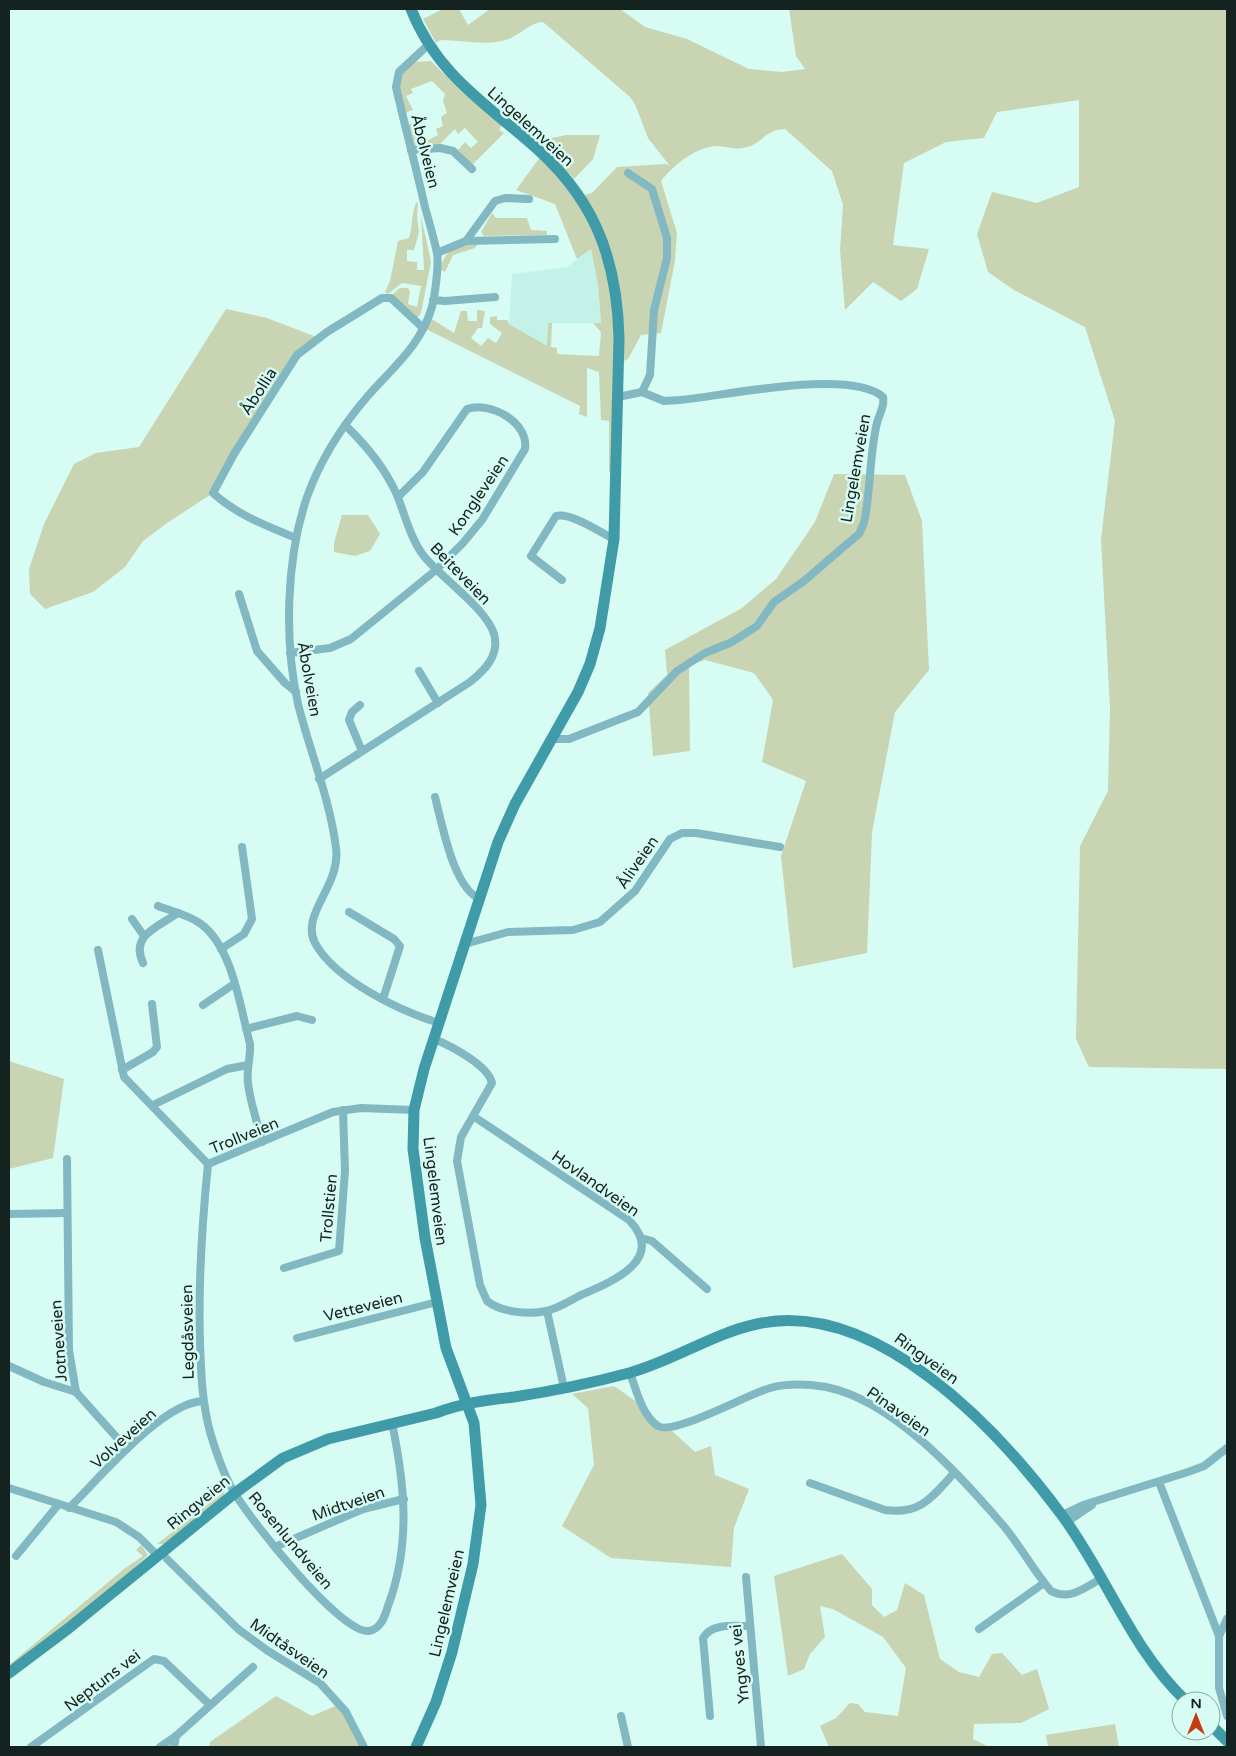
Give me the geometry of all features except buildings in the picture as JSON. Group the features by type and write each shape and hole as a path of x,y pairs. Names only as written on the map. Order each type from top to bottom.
{"main road":[{"name":"Lingelemveien","path":"411,9 430,48 465,89 548,158 571,184 595,222 611,263 619,329 614,539 605,602 590,664 578,692 504,827 439,1023 414,1110 413,1149 436,1302 454,1374 465,1407 474,1423 481,1505 473,1564 445,1678 416,1747"},
{"name":"Ringveien","path":"9,1673 163,1557 235,1493 270,1466 296,1452 328,1439 392,1423 630,1373 662,1362 738,1329 757,1324 779,1321 805,1321 841,1328 890,1351 958,1401 1003,1446 1064,1518 1154,1665 1177,1691"}],"street":[{"name":"Åbolveien","path":"430,48 410,60 399,72 396,87 436,252 433,300 409,354 367,398 345,425 323,462 308,495 296,538 290,606 290,653 296,692 335,842 336,866 328,890 311,922 312,936 330,962 353,981 383,1000 439,1023"},
{"path":"411,150 440,148 453,151 472,169"},
{"path":"618,397 642,392 646,386 651,371 654,310 667,258 667,238 652,190 628,172"},
{"path":"466,241 495,201 505,198 529,199"},
{"path":"436,252 466,241 555,239"},
{"path":"433,300 445,301 495,297"},
{"name":"Åbollia","path":"296,538 247,517 228,506 213,493 234,454 297,355 327,332 382,298 391,298 422,327"},
{"name":"Lingelemveien","path":"553,739 569,739 638,712 677,671 705,653 732,642 757,626 774,602 804,581 859,534 864,523 873,443 884,403 883,397 879,394 854,387 824,384 664,401 642,392"},
{"name":"Kongleveien","path":"290,653 330,648 351,639 436,570 463,543 482,520 525,449 525,436 519,427 506,416 491,409 482,406 467,409 423,472 398,498"},
{"name":"Beiteveien","path":"319,779 438,703 482,672 491,662 495,642 490,625 484,616 436,570 416,544 391,482 375,458 345,425"},
{"path":"562,580 531,556 556,516 562,514 570,517 614,539"},
{"path":"239,594 257,651 285,683 296,692"},
{"path":"419,671 438,703"},
{"path":"360,705 352,712 349,720 362,751"},
{"path":"435,797 456,869 472,895 480,899"},
{"name":"Åliveien","path":"465,944 508,932 573,930 600,922 636,891 670,839 682,833 696,833 780,846"},
{"path":"221,949 244,934 252,919 242,847"},
{"path":"158,906 200,924 221,949 234,984 246,1030 251,1056 248,1065 248,1083 262,1142"},
{"path":"349,912 394,939 400,946 383,1000"},
{"path":"143,963 138,952 138,945 144,936 178,913"},
{"path":"132,919 144,936"},
{"name":"Trollveien","path":"98,950 124,1078 153,1105 208,1164 343,1110 360,1108 414,1110"},
{"path":"203,1005 234,984"},
{"path":"122,1070 157,1047 152,1004"},
{"path":"246,1030 297,1016 312,1020"},
{"name":"Hovlandveien","path":"434,1039 473,1062 491,1078 492,1084 473,1116 462,1137 457,1161 482,1293 486,1302 504,1309 547,1311 629,1270 640,1256 642,1246 641,1238 629,1220 473,1116"},
{"path":"153,1105 227,1069 248,1065"},
{"name":"Trollstien","path":"284,1268 339,1251 345,1171 343,1110"},
{"name":"Jotneveien","path":"67,1159 69,1350 76,1392 126,1449"},
{"name":"Legdåsveien","path":"208,1164 199,1260 203,1401 218,1456 235,1493"},
{"path":"9,1214 67,1213"},
{"path":"641,1238 652,1241 707,1289"},
{"name":"Vetteveien","path":"297,1338 436,1302"},
{"path":"547,1311 564,1388"},
{"path":"9,1366 44,1382 76,1392"},
{"name":"Pinaveien","path":"630,1373 647,1414 658,1426 664,1429 682,1425 772,1387 792,1384 814,1385 843,1391 888,1416 929,1449 954,1473 1002,1524 1051,1591 1064,1595 1074,1594 1102,1578"},
{"name":"Volveveien","path":"69,1508 126,1449 174,1412 192,1402 203,1401"},
{"name":"Rosenlundveien","path":"235,1493 275,1547 309,1586 350,1625 360,1630 370,1631 378,1627 393,1594 404,1534 404,1499 392,1423"},
{"path":"1064,1518 1073,1508 1100,1501 1204,1466 1227,1448"},
{"path":"810,1483 885,1510 898,1512 915,1509 926,1502 954,1473"},
{"path":"1159,1482 1219,1636 1218,1688 1227,1716"},
{"name":"Midtåsveien","path":"9,1488 58,1506 116,1522 139,1536 238,1629 268,1651 320,1683 346,1712 364,1747"},
{"name":"Midtveien","path":"275,1547 363,1509 404,1499"},
{"path":"16,1556 58,1506"},
{"name":"Yngves vei","path":"746,1577 761,1747"},
{"path":"979,1629 1044,1583"},
{"path":"1219,1636 1227,1619"},
{"path":"710,1716 702,1638 708,1632 717,1628 749,1626"},
{"name":"Neptuns vei","path":"31,1747 154,1659 164,1661 210,1704"},
{"path":"160,1747 176,1736 253,1667"},
{"path":"621,1716 628,1747"},
{"path":"174,1747 176,1736"}],"shaded area":[{"path":"443,9 459,9 468,25 490,9 620,9 645,27 687,39 749,69 782,72 805,69 796,56 789,9 1227,9 1227,1069 1089,1067 1076,1039 1080,846 1108,791 1110,708 1101,539 1115,421 1085,327 1014,290 988,272 977,234 992,192 1037,203 1079,187 1079,100 997,112 984,138 946,142 904,163 893,245 929,249 917,289 901,301 873,282 845,310 840,250 843,205 832,171 785,129 772,132 757,143 743,148 708,147 678,163 661,181 677,233 675,261 661,333 641,335 628,359 618,364 616,473 609,472 609,421 601,420 599,372 587,368 587,417 579,414 580,406 422,327 427,316 454,333 461,311 467,311 468,321 477,321 477,310 485,311 482,328 478,328 471,338 481,346 488,338 496,343 502,333 490,324 490,317 497,316 497,320 507,320 509,324 547,346 548,323 552,323 551,347 557,348 557,354 599,356 601,332 593,323 601,323 598,284 591,249 577,259 555,204 516,190 543,153 580,196 592,193 617,167 666,164 670,166 648,138 635,104 630,97 543,22 534,24 511,38 498,42 481,43 440,40 436,43 423,19"},
{"path":"431,61 462,92 503,124 499,130 504,133 472,165 458,150 465,142 471,148 478,142 465,128 458,134 455,129 439,145 413,146 407,126 420,119 425,130 421,133 425,142 438,135 436,129 443,126 441,117 447,113 443,101 445,94 432,81 411,89 413,93 406,96 413,110 405,113 398,86 399,81 412,62"},
{"path":"567,135 600,135 593,159 574,179 554,157 549,148 552,138"},
{"path":"418,202 419,232 414,250 407,250 407,261 417,262 417,270 424,270 421,216 431,262 421,313 417,318 396,300 393,294 400,288 408,288 410,291 408,304 417,307 421,286 402,283 388,294 385,292 390,281 398,241 409,238 414,207"},
{"path":"492,213 496,218 527,218 531,230 547,231 547,235 484,236 481,232"},
{"path":"478,243 475,248 453,255 445,272 439,269 446,256 453,249"},
{"path":"591,249 598,284 601,323 548,323 547,347 509,324 512,274 567,267"},
{"path":"226,309 267,318 319,338 297,355 213,493 143,541 125,567 93,592 45,609 30,594 29,569 44,524 74,464 96,453 139,447"},
{"path":"834,474 905,475 922,521 929,670 895,712 872,832 867,953 793,968 781,856 806,781 762,762 773,700 754,673 705,660 689,665 690,751 653,756 648,693 667,675 665,650 742,608 776,579 815,522"},
{"path":"342,515 368,515 380,534 370,551 355,556 334,552 334,543"},
{"path":"9,1061 64,1079 53,1158 9,1169"},
{"path":"614,1386 644,1407 652,1421 670,1429 695,1452 711,1446 715,1475 749,1489 734,1528 731,1567 611,1558 562,1526 594,1465 588,1408 572,1394"},
{"path":"225,1491 223,1497 166,1544 157,1544"},
{"path":"141,1545 148,1555 69,1628 16,1663 10,1664 124,1569 143,1556 136,1550"},
{"path":"842,1554 872,1589 872,1605 884,1617 897,1610 905,1583 924,1595 940,1659 959,1672 979,1677 992,1654 1002,1653 1022,1675 1037,1669 1049,1709 1021,1723 974,1724 973,1739 989,1747 829,1747 820,1726 836,1718 850,1703 858,1704 865,1712 898,1716 906,1668 883,1637 833,1609 820,1606 825,1637 810,1654 804,1669 788,1676 774,1576"},
{"path":"276,1696 312,1716 340,1704 364,1747 209,1747 210,1742"},
{"path":"1115,1724 1119,1747 1048,1747 1046,1735"}]}
